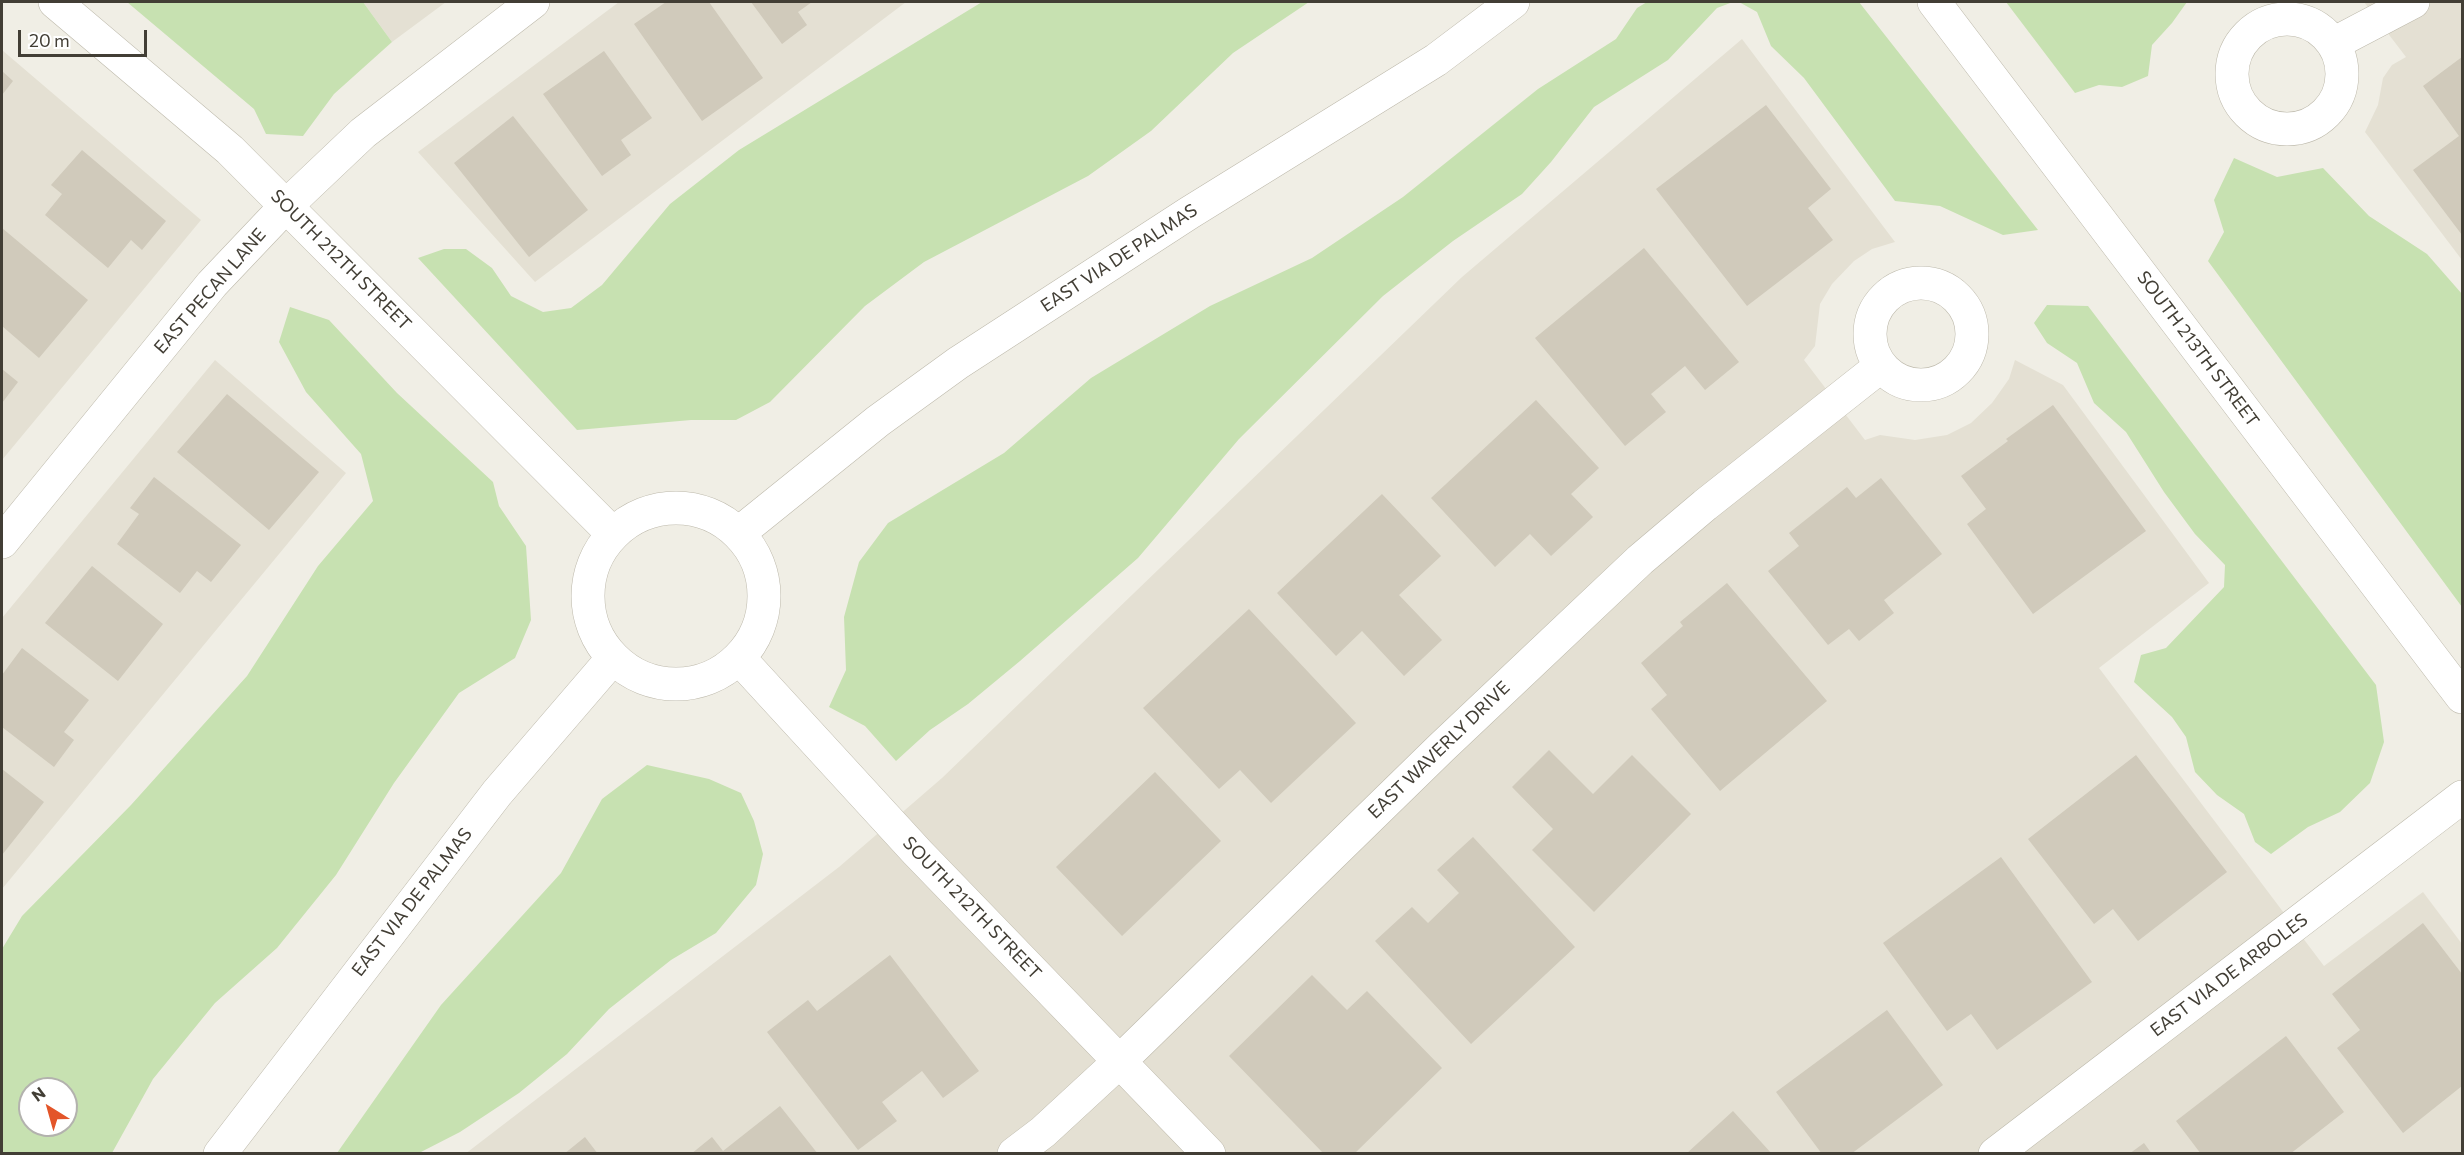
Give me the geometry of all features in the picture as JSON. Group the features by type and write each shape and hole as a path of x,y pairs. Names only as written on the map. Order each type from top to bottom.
{"street":[{"name":"SOUTH 212TH STREET","path":"55,2 230,150 613,534"},
{"name":"EAST PECAN LANE","path":"2,542 212,284 286,206 363,133 533,2"},
{"name":"EAST VIA DE PALMAS","path":"739,533 878,421 958,363 1189,213 1436,60 1513,2"},
{"name":"SOUTH 213TH STREET","path":"1934,2 2463,697"},
{"path":"2333,44 2413,2"},
{"name":"EAST WAVERLY DRIVE","path":"1014,1154 1043,1132 1120,1061 1441,748 1640,560 1705,505 1881,366"},
{"path":"664,508 691,509 717,517 739,533 755,555 763,582 763,609 754,636 739,658 720,672 698,681 675,684 652,680 631,672 613,658 597,635 589,609 589,581 598,555 613,534 638,517 664,508"},
{"name":"EAST VIA DE PALMAS","path":"220,1154 497,793 613,658"},
{"name":"SOUTH 212TH STREET","path":"739,658 917,852 1209,1154"},
{"name":"EAST VIA DE ARBOLES","path":"1995,1154 2463,797"}],"shaded area":[{"path":"363,2 446,2 392,42"},
{"path":"619,2 906,2 535,282 418,152"},
{"path":"2364,2 2462,2 2462,260 2365,132 2378,105 2383,78 2392,65 2406,57"},
{"path":"1742,39 1895,242 1872,249 1854,261 1832,284 1820,304 1815,346 1804,360 1865,440 1880,435 1915,440 1947,435 1971,423 1992,403 2009,379 2015,360 2063,385 2209,583 2099,668 2324,966 2423,892 2462,944 2462,1153 465,1154 839,867 942,778 1462,277"},
{"path":"2,50 201,220 2,460"},
{"path":"215,360 346,473 2,889 2,618"}],"green space":[{"path":"127,2 363,2 392,42 334,94 303,136 266,134 254,109"},
{"path":"982,2 1309,2 1233,53 1151,131 1088,176 924,262 865,306 770,402 736,420 691,420 577,430 418,258 444,249 466,249 492,268 511,296 543,312 571,308 602,285 670,204 739,150"},
{"path":"1647,2 1733,2 1717,8 1668,60 1594,107 1551,162 1522,194 1453,241 1383,296 1239,439 1138,558 1020,661 968,704 930,730 896,761 865,726 829,707 846,670 844,617 859,562 888,523 1004,453 1091,378 1210,306 1312,258 1403,197 1538,89 1616,39 1637,8"},
{"path":"1739,2 1859,2 2038,230 2003,235 1940,206 1895,201 1804,78 1771,46 1757,12"},
{"path":"2006,2 2187,2 2152,45 2148,76 2122,87 2099,85 2075,93"},
{"path":"2234,158 2277,177 2323,168 2369,216 2427,254 2462,294 2462,607 2208,261 2224,232 2214,200"},
{"path":"2047,305 2088,306 2376,685 2384,742 2370,783 2340,812 2308,827 2271,854 2255,842 2244,814 2217,795 2195,772 2186,737 2172,717 2134,682 2141,655 2166,648 2224,587 2225,565 2195,534 2164,492 2126,432 2094,403 2077,363 2047,343 2034,323"},
{"path":"290,307 329,320 397,393 493,482 499,506 526,546 531,620 515,658 459,693 394,783 336,875 277,948 215,1003 153,1079 112,1153 2,1153 2,949 22,916 131,805 247,676 318,566 373,501 361,454 306,392 279,342"},
{"path":"647,765 709,779 741,793 754,821 763,854 756,885 716,933 671,960 609,1009 567,1054 519,1093 460,1132 419,1153 337,1153 441,1005 561,873 602,799"}],"building":[{"path":"666,2 709,2 763,78 702,121 634,24"},
{"path":"751,2 812,2 798,12 807,25 782,44"},
{"path":"604,51 652,118 621,140 631,155 602,176 543,94"},
{"path":"2462,57 2462,235 2413,170 2459,136 2423,86"},
{"path":"2,71 13,81 2,95"},
{"path":"1766,105 1831,189 1808,208 1833,240 1747,306 1656,189"},
{"path":"513,116 588,210 529,257 454,163"},
{"path":"82,150 166,221 142,250 131,240 108,268 45,215 62,194 51,185"},
{"path":"2,228 88,300 39,358 2,326"},
{"path":"1644,248 1739,362 1705,390 1685,366 1651,394 1666,412 1625,446 1535,338"},
{"path":"2,369 18,382 2,403"},
{"path":"227,394 319,472 269,530 177,452"},
{"path":"1536,400 1599,468 1571,494 1593,517 1551,556 1530,534 1495,567 1431,498"},
{"path":"2053,405 2146,531 2033,614 1967,524 1986,509 1961,476"},
{"path":"154,477 241,545 211,582 197,571 180,593 117,544 139,514 130,508"},
{"path":"1881,478 1942,554 1884,600 1894,613 1859,641 1849,629 1828,645 1768,571 1799,546 1789,533 1847,487 1856,498"},
{"path":"1382,494 1441,556 1399,595 1442,640 1404,676 1362,631 1336,656 1277,593"},
{"path":"92,566 163,624 118,681 45,623"},
{"path":"1727,583 1827,701 1720,791 1651,709 1667,695 1641,663 1683,626 1680,622"},
{"path":"1249,609 1356,723 1271,803 1240,770 1219,789 1143,708"},
{"path":"22,648 89,700 64,732 74,740 54,767 2,727 2,675"},
{"path":"1549,750 1593,794 1632,755 1691,814 1594,912 1532,850 1553,829 1512,787"},
{"path":"2136,755 2227,872 2138,941 2113,909 2094,924 2028,839"},
{"path":"2,769 44,802 2,855"},
{"path":"1155,772 1221,841 1122,936 1056,867"},
{"path":"1473,837 1575,947 1471,1044 1375,941 1412,907 1428,923 1459,893 1437,870"},
{"path":"2001,857 2092,982 1997,1050 1971,1014 1947,1031 1883,943"},
{"path":"2423,923 2462,974 2462,1086 2403,1133 2337,1048 2360,1030 2332,994"},
{"path":"890,955 979,1071 943,1098 922,1071 882,1102 897,1121 858,1150 767,1032 808,1000 817,1011"},
{"path":"1312,975 1347,1010 1367,991 1442,1068 1354,1154 1324,1154 1229,1056"},
{"path":"1887,1010 1943,1085 1851,1154 1822,1154 1776,1092"},
{"path":"2286,1036 2344,1112 2290,1154 2201,1154 2176,1121"},
{"path":"780,1106 818,1154 691,1154 712,1137 723,1151"},
{"path":"1733,1111 1772,1154 1686,1154"},
{"path":"585,1137 598,1154 564,1154"},
{"path":"2144,1143 2152,1154 2129,1154"}]}
